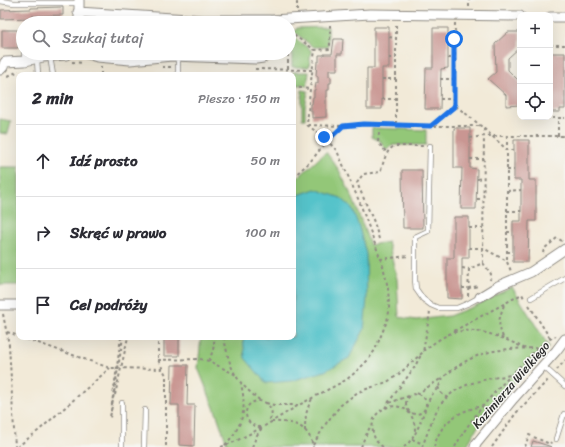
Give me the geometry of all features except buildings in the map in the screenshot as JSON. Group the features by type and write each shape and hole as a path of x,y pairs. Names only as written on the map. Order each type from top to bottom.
{"street":[{"path":"78,16 79,1"},
{"path":"78,12 141,16"},
{"path":"296,20 370,14 517,16"},
{"path":"553,16 565,17"},
{"path":"0,70 3,67 2,62 16,59"},
{"path":"480,297 498,286 530,272 565,249"},
{"path":"1,305 16,305"},
{"name":"Kazimierza Wielkiego","path":"475,447 513,399 556,352 563,336"}],"lane":[{"path":"0,2 79,1"},
{"path":"37,60 38,72"},
{"path":"51,60 53,72"},
{"path":"178,60 178,72"},
{"path":"430,146 428,231 415,237 414,256 416,289 423,299 438,308 457,308 480,297"},
{"path":"531,298 565,278"},
{"path":"543,366 565,386"},
{"path":"122,403 122,447"},
{"path":"144,447 145,410"},
{"path":"554,438 564,414 565,415"}],"path":[{"path":"396,22 396,125"},
{"path":"455,22 454,105 507,150 514,150"},
{"path":"296,37 315,50 329,49 330,24"},
{"path":"389,38 396,38"},
{"path":"448,38 454,38"},
{"path":"553,45 565,45"},
{"path":"307,125 315,50"},
{"path":"389,58 396,58"},
{"path":"448,58 454,58"},
{"path":"130,60 132,72"},
{"path":"288,60 288,69"},
{"path":"101,65 101,72"},
{"path":"382,79 396,79"},
{"path":"440,79 454,79"},
{"path":"296,87 310,89"},
{"path":"382,99 396,99"},
{"path":"440,99 454,99"},
{"path":"431,126 455,106"},
{"path":"553,118 565,118"},
{"path":"558,118 558,136"},
{"path":"307,125 343,126 364,124 480,126"},
{"path":"223,446 234,442 346,380 362,366 375,350 388,321 388,288 380,259 360,203 337,151 328,140 307,125"},
{"path":"296,174 310,162 328,140 343,126"},
{"path":"484,129 483,263 491,274 489,284"},
{"path":"379,133 378,142 387,153"},
{"path":"470,138 484,136 565,136"},
{"path":"507,136 507,262 511,272"},
{"path":"379,239 374,222 357,183 363,174 380,172 387,153 392,148 396,146 430,146"},
{"path":"470,159 484,159"},
{"path":"507,170 514,170"},
{"path":"477,179 484,178"},
{"path":"507,191 521,190"},
{"path":"477,199 484,200"},
{"path":"507,211 521,211"},
{"path":"469,228 483,228"},
{"path":"507,232 514,232"},
{"path":"469,248 483,248 507,262"},
{"path":"507,252 513,252"},
{"path":"380,259 414,256"},
{"path":"462,268 469,270 483,263"},
{"path":"469,270 469,303"},
{"path":"462,288 468,288"},
{"path":"313,446 340,405 358,392 393,379 430,345 522,294 550,338"},
{"path":"504,304 499,325 504,338"},
{"path":"1,305 7,332 16,447"},
{"path":"385,408 415,366 423,352 431,305"},
{"path":"453,332 471,331 485,333 504,338 526,348"},
{"path":"7,332 16,335"},
{"path":"455,447 461,436 483,406 511,375 550,338 563,336"},
{"path":"29,340 110,368 163,369"},
{"path":"122,340 110,418 127,340"},
{"path":"158,340 158,360 166,375 166,447"},
{"path":"209,361 214,349 214,340"},
{"path":"225,340 230,364 241,383 270,408 272,412 270,420 267,424"},
{"path":"425,341 430,345"},
{"path":"405,447 412,439 431,396 444,378 454,368 484,353 499,350 538,348"},
{"path":"158,360 200,359 209,361 236,375"},
{"path":"492,447 516,413 553,375 565,360"},
{"path":"411,363 415,366"},
{"path":"16,447 38,431 110,368"},
{"path":"422,447 438,409 447,398 465,386 475,382 511,375"},
{"path":"388,403 417,394 444,378"},
{"path":"223,446 230,440 242,420 244,402 241,383"},
{"path":"438,387 441,393 447,398"},
{"path":"361,447 376,414 385,408 395,406 411,413 417,414 423,412 426,403 425,400 417,394"},
{"path":"410,396 406,401 407,408 413,417 415,424 414,434"},
{"path":"305,431 305,420 312,398"},
{"path":"263,426 251,425 246,418 246,409 252,403 256,401 274,405 299,405"},
{"path":"434,447 439,434 453,418 460,413 483,406"},
{"path":"270,422 291,422 300,426 308,433 313,446"},
{"path":"373,422 373,435 376,441 383,447"},
{"path":"252,447 263,426"},
{"path":"525,447 529,435 550,444 554,438"},
{"path":"412,439 423,444"}],"green space":[{"path":"328,27 328,47 313,47 296,34 297,28"},
{"path":"296,39 311,50 309,67 292,67 292,60 296,60"},
{"path":"296,72 309,72 307,86 296,84"},
{"path":"302,90 308,91 305,107 305,119 302,119"},
{"path":"0,119 11,121 8,134 0,133"},
{"path":"372,128 426,130 426,145 394,145 386,150 380,141 372,137"},
{"path":"326,152 339,170 354,201 370,245 388,242 397,279 399,317 416,320 449,316 477,305 512,287 549,347 483,418 466,447 228,447 198,368 201,340 296,340 296,179"},
{"path":"0,167 16,167 16,285 0,285"}],"water":[{"path":"315,189 341,198 352,208 366,254 367,299 364,330 349,358 325,371 291,381 266,383 245,358 243,340 296,340 296,196"}],"route":[{"path":"324,137 328,140 343,126 364,124 431,126 455,106 454,39"}]}
